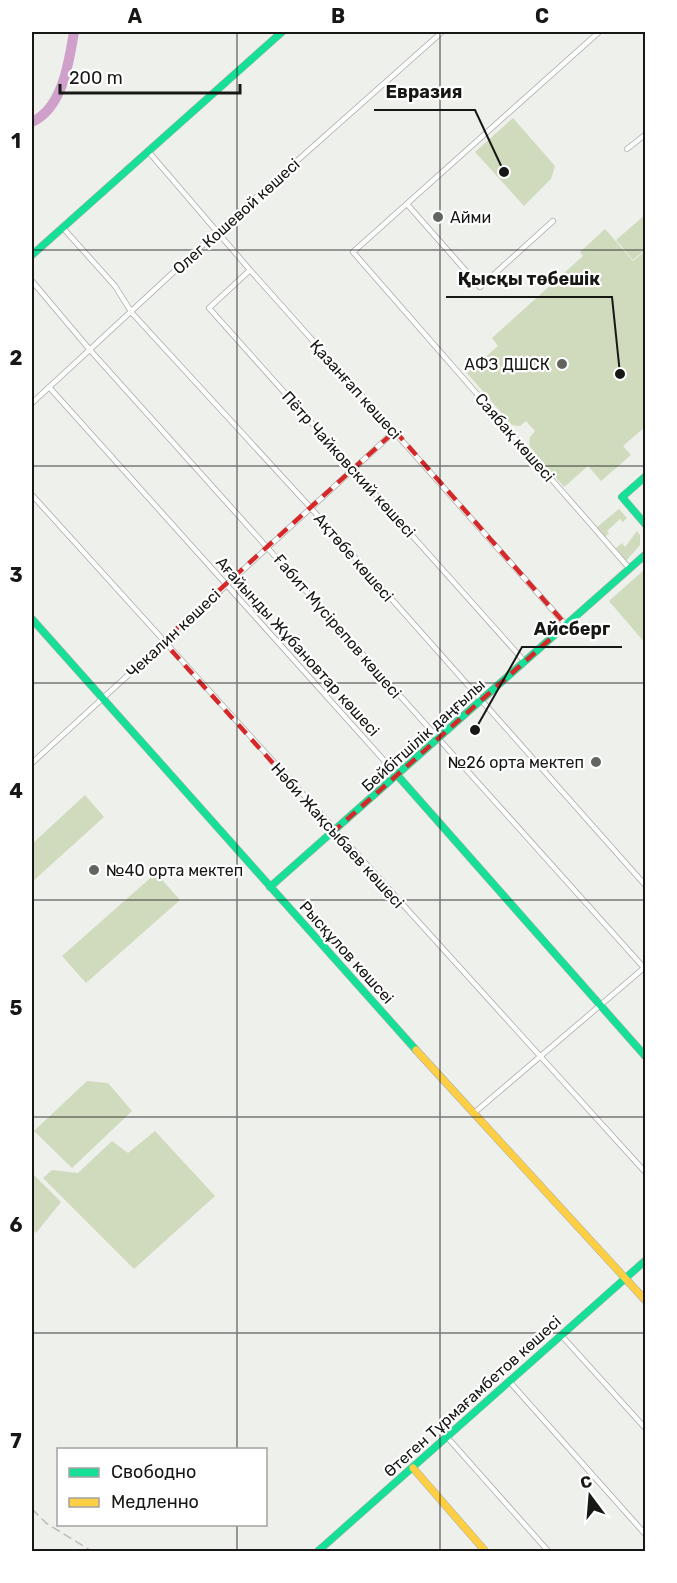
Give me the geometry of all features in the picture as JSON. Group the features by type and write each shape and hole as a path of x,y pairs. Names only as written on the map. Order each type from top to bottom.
{"street":[{"path":"32,255 282,32"},
{"name":"Олег Кошевой көшесі","path":"32,403 132,313 218,231 442,32"},
{"name":"Саябақ көшесі","path":"599,32 353,252 629,568"},
{"path":"627,149 645,134"},
{"name":"Қазанғап көшесі","path":"148,151 250,270 566,625"},
{"path":"407,204 480,287 554,221"},
{"name":"Ақтөбе көшесі","path":"63,228 115,286 132,313 310,507 645,886"},
{"name":"Пётр Чайковский көшесі","path":"250,270 209,308 525,662"},
{"name":"Ғабит Мүсірепов көшесі","path":"32,281 90,350 268,545 439,740 645,968"},
{"name":"Ағайынды Жұбановтар көшесі","path":"49,387 398,776 645,1057"},
{"name":"Чекалин көшесі","path":"32,763 225,584 395,431"},
{"path":"645,476 622,497 645,525"},
{"name":"Нәби Жақсыбаев көшесі","path":"32,495 645,1173"},
{"name":"Бейбітшілік даңғылы","path":"270,887 439,740 645,554"},
{"name":"Рысқұлов көшсеі","path":"32,619 270,887 645,1301"},
{"path":"474,1113 645,968"},
{"name":"Өтеген Тұрмағамбетов көшесі","path":"317,1551 645,1260"},
{"path":"561,1335 645,1429"},
{"path":"509,1382 645,1535"},
{"path":"447,1437 549,1551"},
{"path":"413,1468 486,1551"}],"highlighted area":[{"path":"395,431 566,625 334,831 163,641"}],"green space":[{"path":"513,118 555,166 551,179 524,206 475,152"},
{"path":"645,215 645,250 633,260 616,240"},
{"name":"АФЗ ДШСК","path":"605,229 633,261 645,251 645,427 623,446 631,455 601,481 588,466 564,487 529,446 530,437 535,431 526,421 520,426 512,425 467,373 498,346 492,338 583,256 580,252"},
{"path":"619,509 627,518 623,522 620,519 607,531 609,533 605,537 597,527"},
{"path":"637,531 640,535 640,545 626,561 616,548 622,543 625,547"},
{"path":"645,569 645,643 609,601"},
{"path":"85,795 104,817 32,882 32,844"},
{"path":"156,873 180,900 86,983 62,956"},
{"path":"87,1081 108,1083 132,1111 72,1168 34,1131"},
{"path":"155,1131 215,1196 134,1269 43,1178 52,1170 78,1173 112,1141 128,1153"},
{"path":"33,1174 61,1202 36,1233 32,1228"}],"waterway":[{"path":"32,122 51,106 58,95 67,70 74,32"}],"railway":[{"path":"32,1509 46,1523 93,1552"}],"traffic: fast":[{"path":"32,255 282,32"},
{"path":"646,476 622,497 646,525"},
{"path":"270,887 646,554"},
{"path":"32,619 416,1050"},
{"path":"398,776 646,1057"},
{"path":"317,1552 646,1260"}],"traffic: slow":[{"path":"416,1050 646,1301"},
{"path":"413,1468 486,1552"}],"place":[{"name":"Евразия","path":"504,172"},
{"name":"Айми","path":"438,217"},
{"name":"АФЗ ДШСК","path":"562,364"},
{"name":"Қысқы төбешік","path":"620,374"},
{"name":"Айсберг","path":"475,730"},
{"name":"№26 орта мектеп","path":"596,762"},
{"name":"№40 орта мектеп","path":"94,870"}]}
